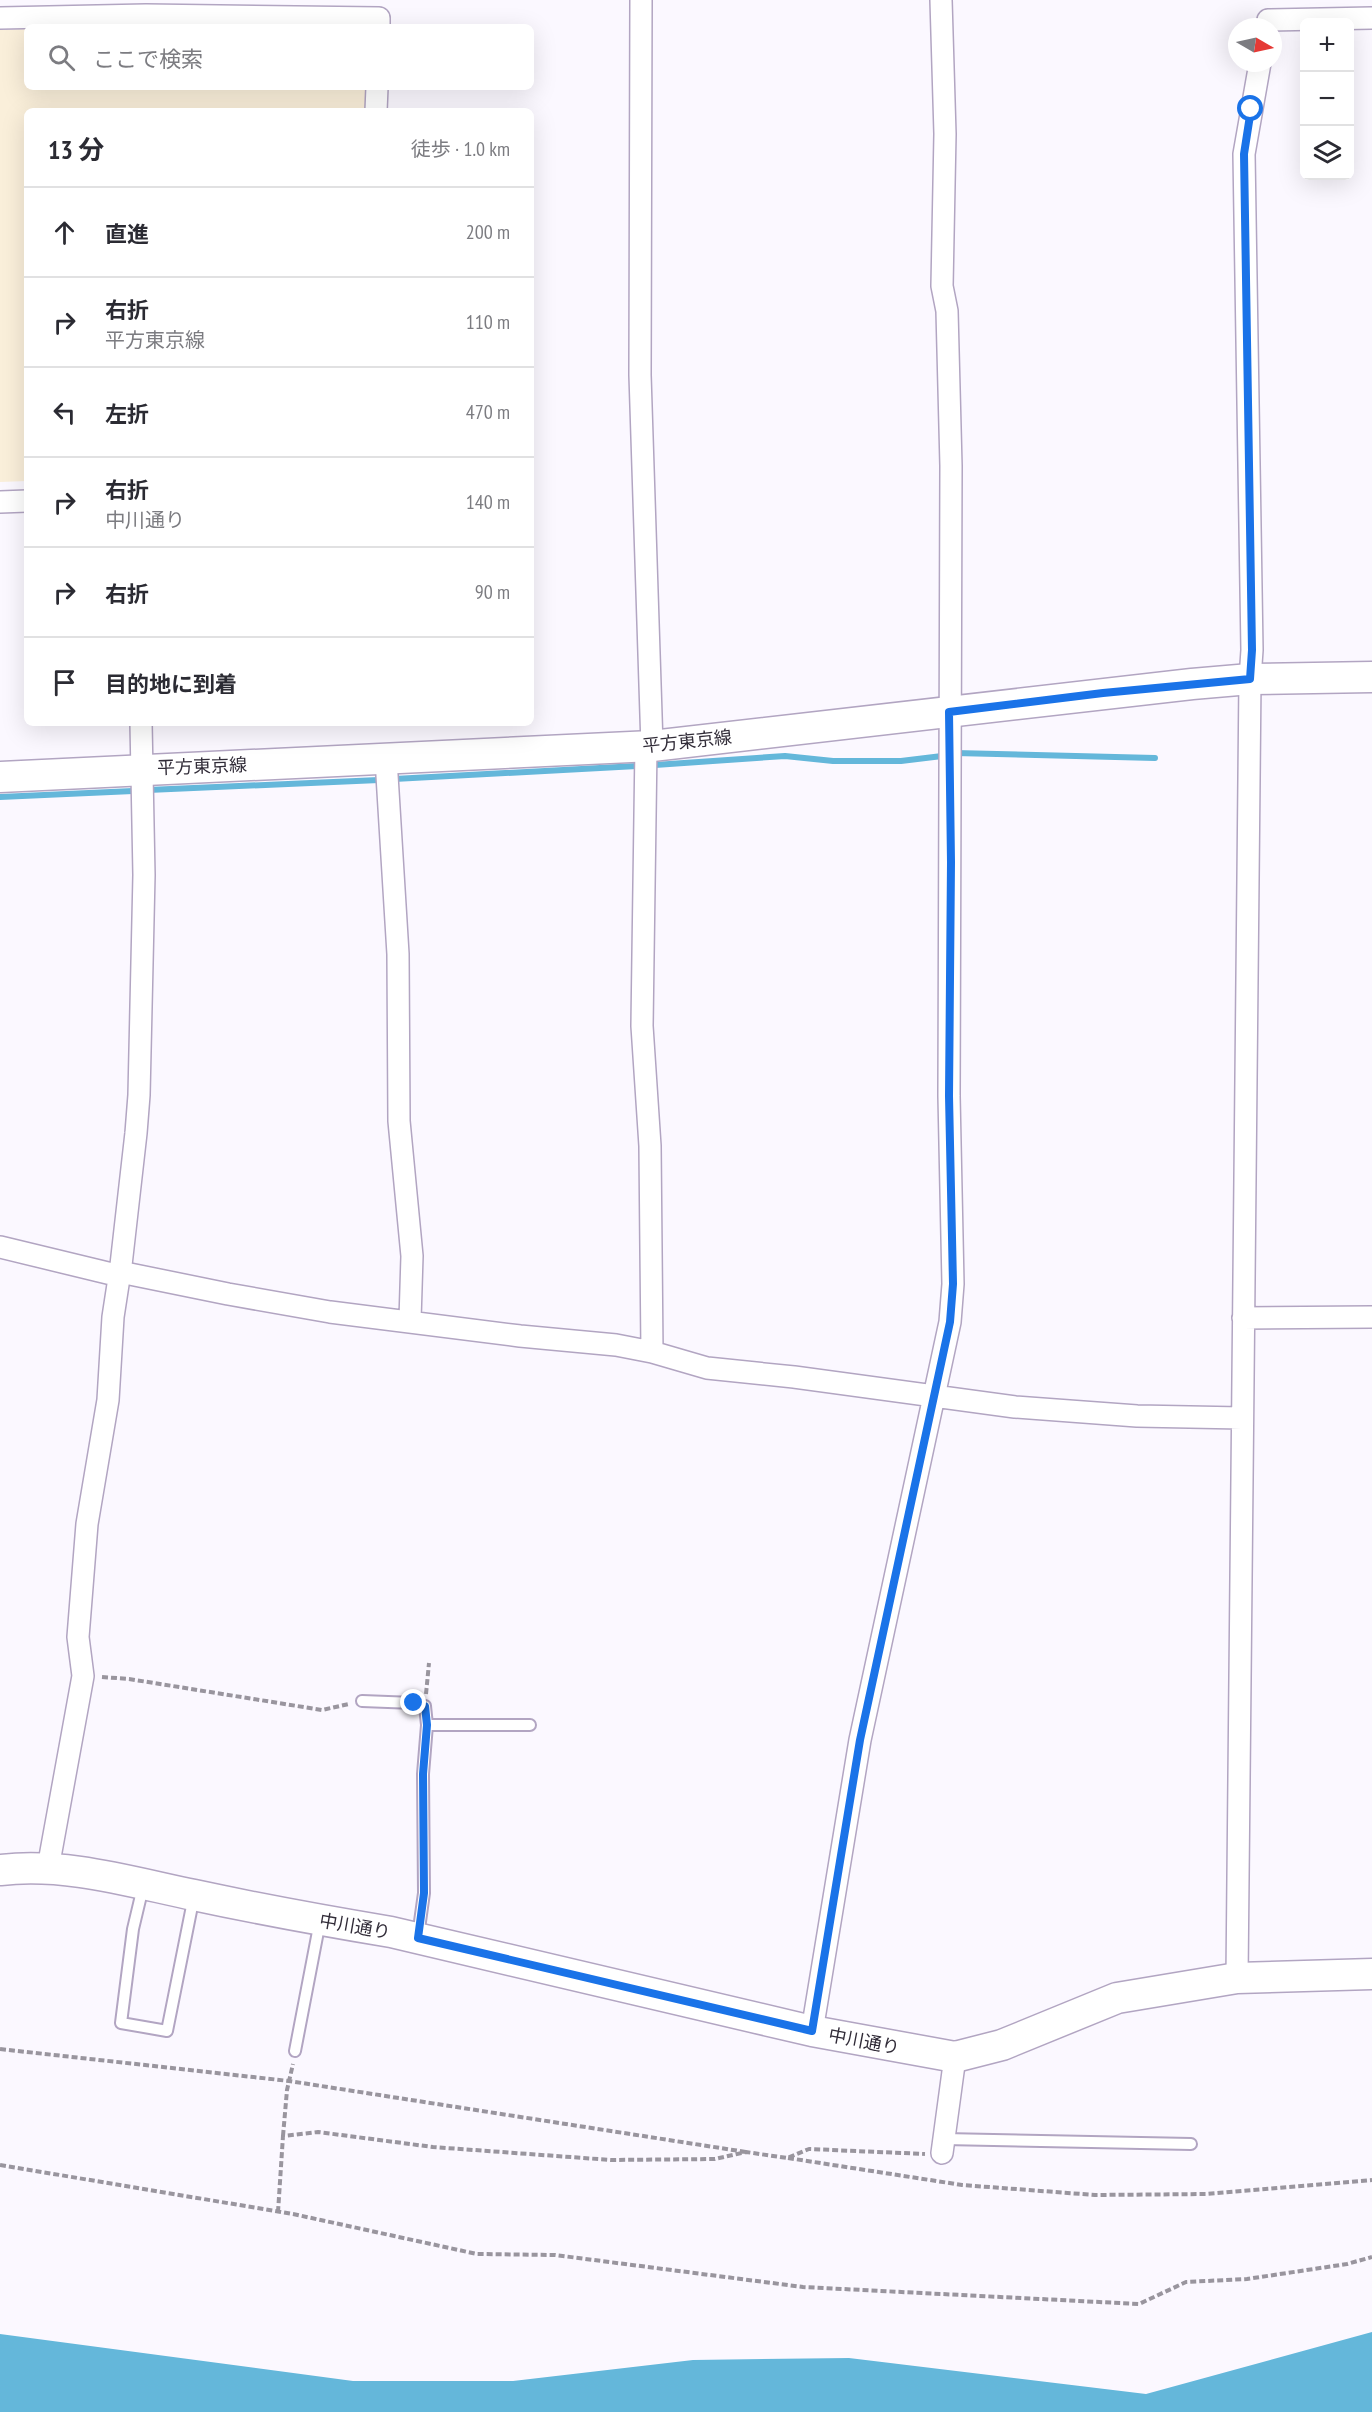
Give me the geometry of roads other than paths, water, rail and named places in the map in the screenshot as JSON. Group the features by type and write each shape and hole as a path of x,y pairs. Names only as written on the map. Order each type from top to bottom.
{"street":[{"path":"641,0 640,375 649,746 642,1026 650,1146 652,1352"},
{"path":"812,2031 860,1740 950,1322 953,1284 949,1096 951,466 946,311 942,286 945,134 941,0"},
{"path":"0,18 145,8 379,18 379,24"},
{"path":"1269,16 1372,18"},
{"path":"1237,1978 1252,650 1244,154 1258,72"},
{"path":"376,108 377,90"},
{"path":"0,502 24,501"},
{"name":"平方東京線","path":"0,777 649,746 1103,693 1250,679 1372,677"},
{"path":"48,1868 83,1676 78,1637 87,1524 108,1400 113,1317 120,1274 139,1095 144,875 141,726"},
{"path":"386,759 398,954 399,1121 412,1256 410,1320"},
{"path":"0,1247 120,1274 319,1310 520,1336 616,1345 652,1352 707,1368 794,1377 1015,1407 1137,1416 1242,1418"},
{"path":"1243,1317 1372,1317"},
{"name":"中川通り","path":"0,1870 48,1868 144,1884 320,1921 418,1938 812,2031 955,2057 1002,2045 1117,1998 1237,1978 1372,1974"},
{"path":"937,2149 955,2057"}],"lane":[{"path":"362,1701 414,1703 425,1706 427,1725 423,1774 424,1893 418,1938"},
{"path":"427,1725 531,1725"},
{"path":"144,1884 133,1929 121,2023 167,2031 194,1895"},
{"path":"295,2051 320,1921"},
{"path":"937,2149 1191,2144"}],"water":[{"path":"1372,2332 1372,2412 0,2412 0,2334 353,2381 513,2381 693,2360 849,2358 1146,2394"}],"waterway":[{"path":"955,753 1155,758"},
{"path":"655,765 785,756 833,761 901,761 942,756"},
{"path":"394,779 637,766"},
{"path":"148,790 379,780"},
{"path":"0,797 133,791"}]}
